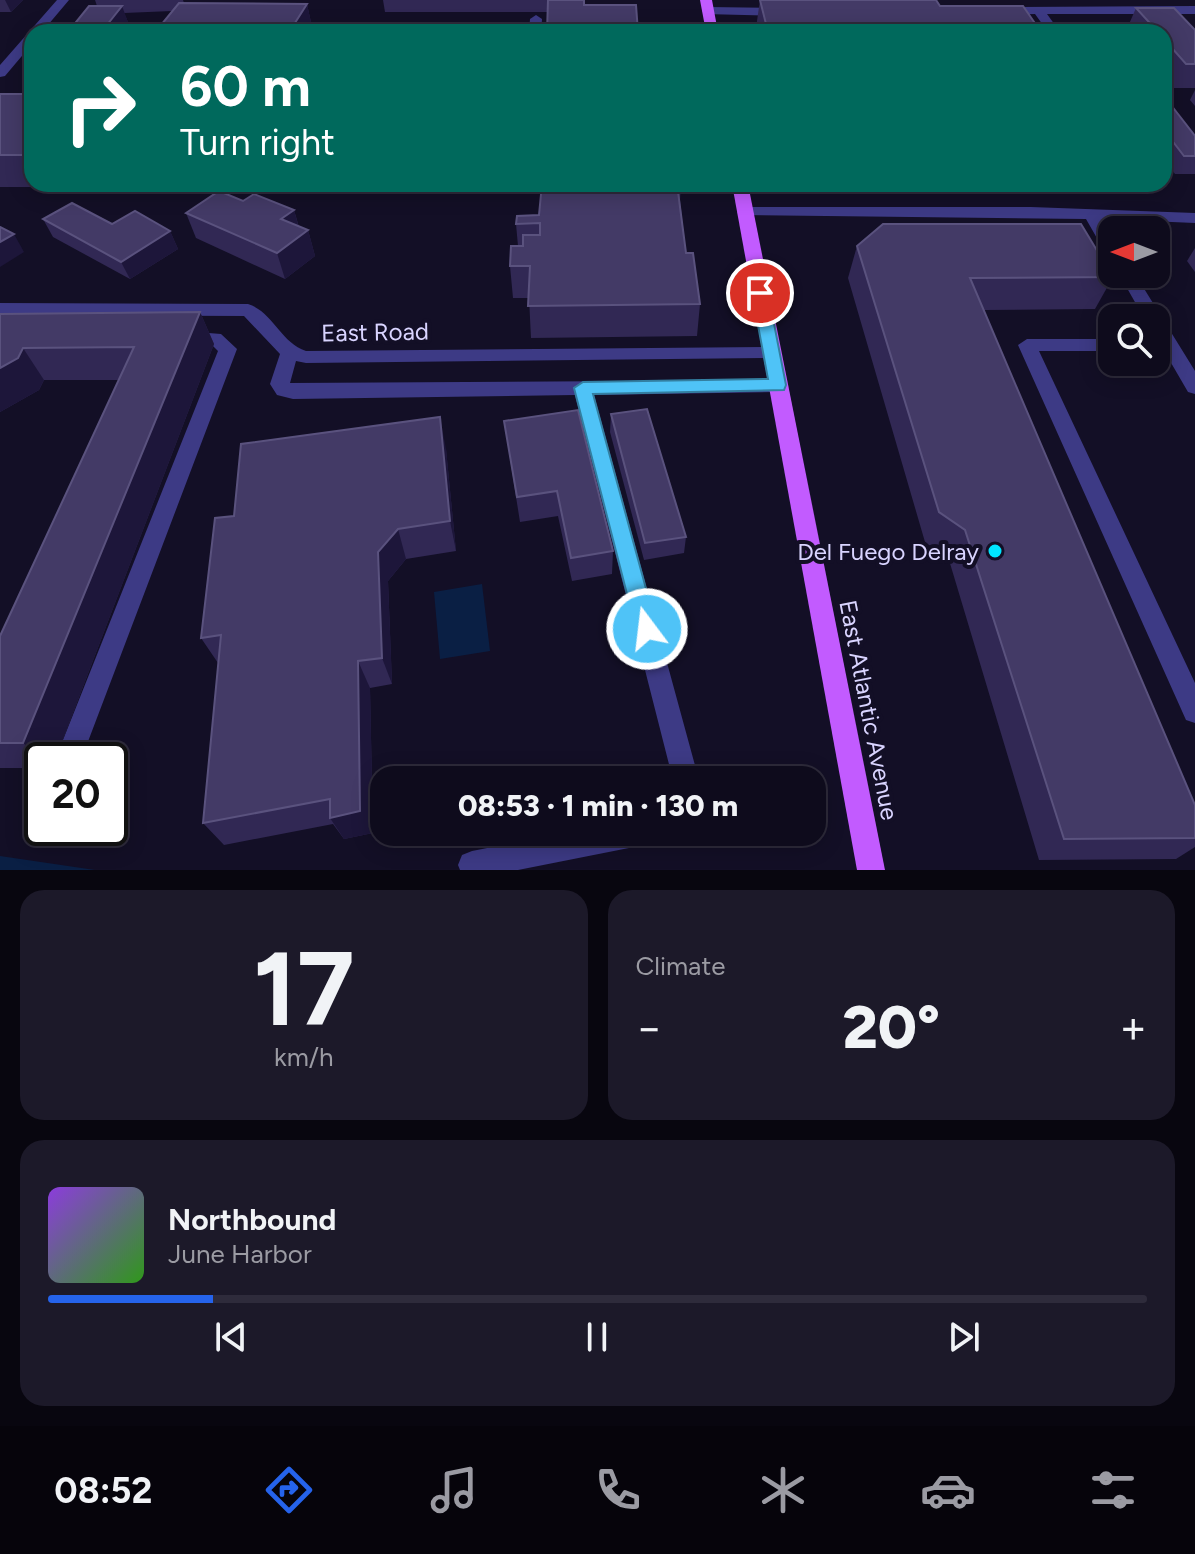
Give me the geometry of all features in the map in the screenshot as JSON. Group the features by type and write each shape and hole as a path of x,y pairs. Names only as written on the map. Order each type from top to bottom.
{"main road":[{"name":"East Atlantic Avenue","path":"741,192 871,870"}],"street":[{"path":"43,24 63,0"},
{"path":"1188,0 1195,9"},
{"path":"707,6 801,12"},
{"path":"979,11 1195,9"},
{"path":"1039,11 1048,24"},
{"path":"0,73 24,45"},
{"path":"745,212 1091,214 1195,218"},
{"path":"1091,214 1098,226"},
{"name":"East Road","path":"0,309 248,310 263,320 278,346 289,354 306,357 771,352"},
{"path":"75,742 228,349 215,338 156,337"},
{"path":"1098,345 1027,345 1195,711"},
{"path":"1170,353 1195,387"},
{"path":"289,354 280,384 284,390 293,392 778,385"},
{"path":"583,388 682,766"},
{"path":"472,865 568,846"}],"water":[{"path":"482,584 490,651 440,659 434,592"},
{"path":"0,856 95,870 0,870"}],"building":[{"path":"548,0 584,0 584,5 636,5 637,24 547,24"},
{"path":"760,0 936,0 940,6 1023,6 1035,24 766,24"},
{"path":"179,3 307,4 294,24 162,24"},
{"path":"89,6 122,6 108,24 74,24"},
{"path":"1136,8 1174,8 1195,30 1195,64 1186,64 1172,48 1172,24 1151,24"},
{"path":"0,94 24,94 24,155 0,155"},
{"path":"1172,106 1195,136 1195,156 1184,156 1172,140"},
{"path":"218,192 243,201 254,194 294,210 281,219 308,230 277,253 186,213"},
{"path":"541,192 678,192 686,253 693,253 700,304 528,306 530,266 510,266 511,246 523,246 523,235 540,235 540,223 516,224 517,216 539,215"},
{"path":"72,203 112,224 135,211 170,231 121,262 43,219"},
{"name":"Del Fuego Delray","path":"883,224 1081,224 1098,252 1098,277 970,278 1195,805 1195,838 1064,839 965,530 939,512 857,246"},
{"path":"0,227 14,234 0,242"},
{"path":"200,312 23,743 0,743 0,636 134,347 23,348 18,358 0,368 0,314"},
{"path":"647,409 686,537 645,543 611,414"},
{"path":"578,410 613,551 571,558 557,491 517,497 504,421"},
{"path":"440,417 450,521 398,529 378,552 382,658 358,661 360,811 330,818 330,799 203,823 221,635 201,638 215,518 234,516 241,444"}],"place":[{"name":"Del Fuego Delray","path":"995,551"}],"route":[{"path":"647,629 583,388 778,385 760,293"}]}
